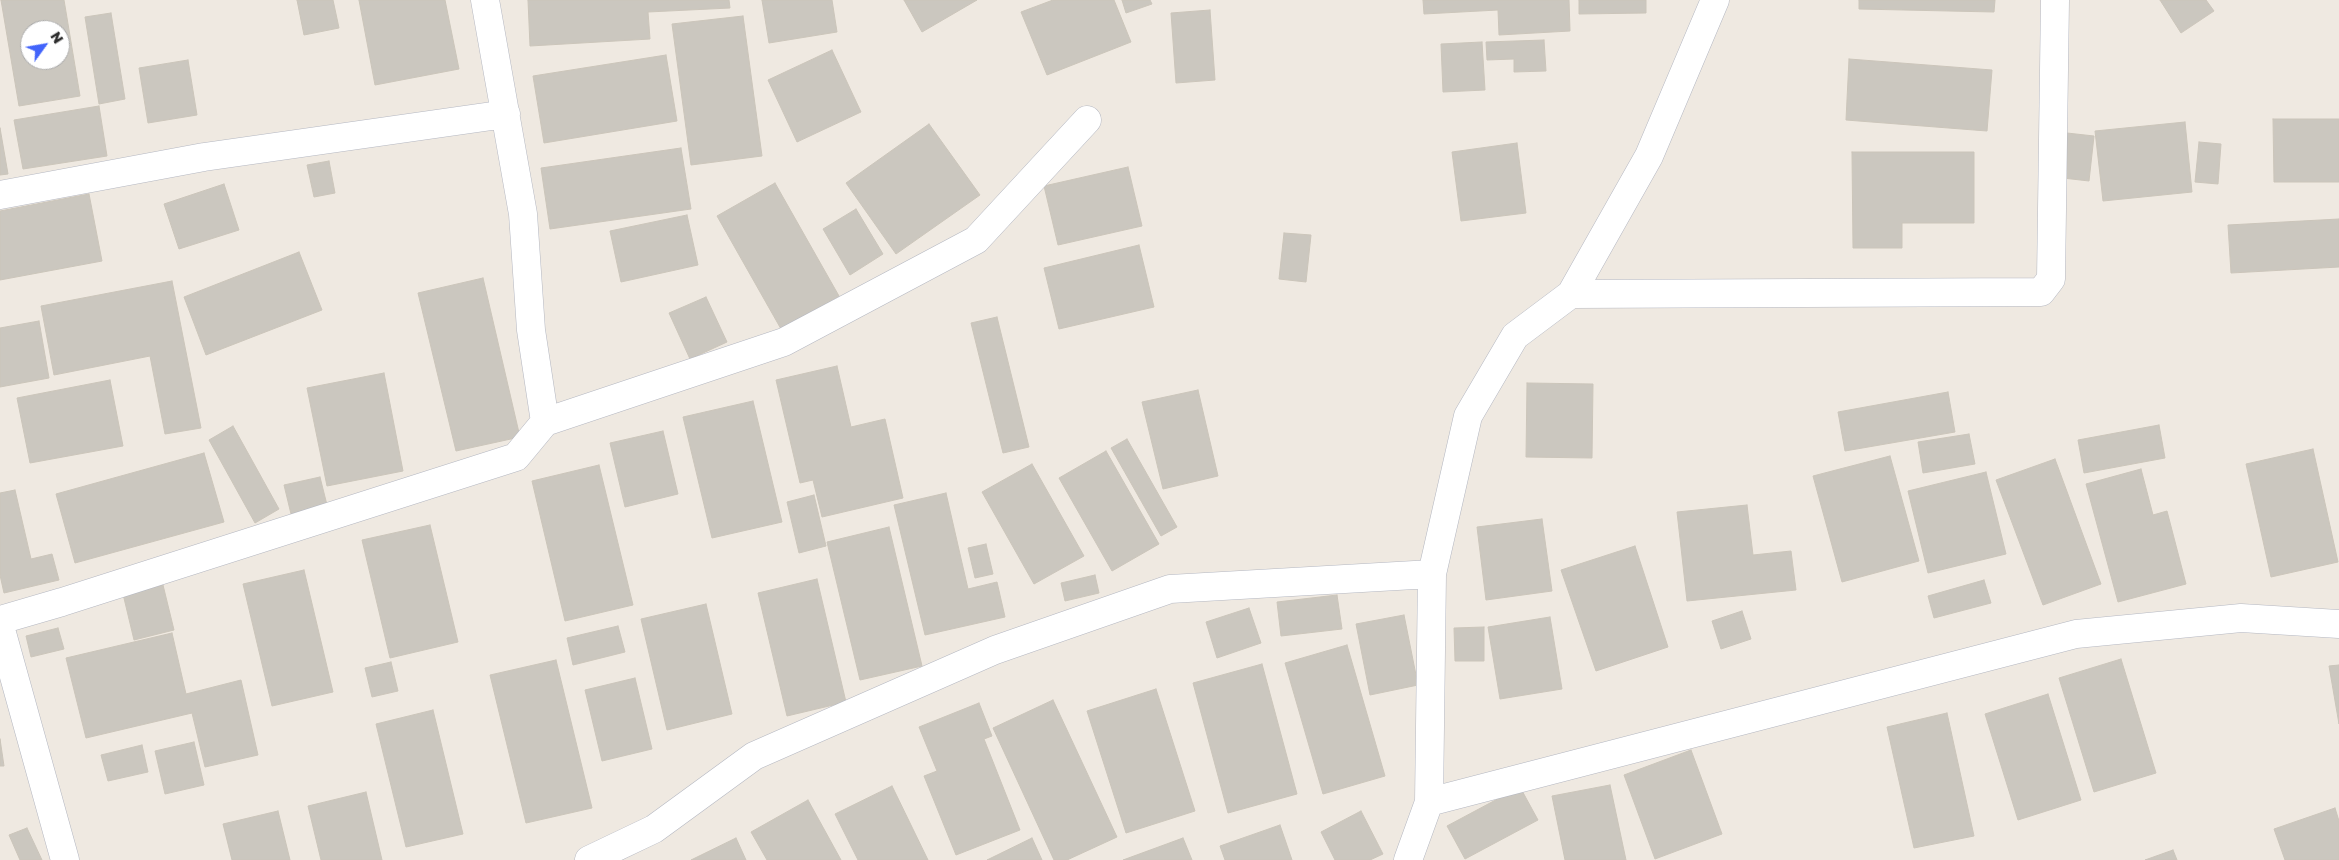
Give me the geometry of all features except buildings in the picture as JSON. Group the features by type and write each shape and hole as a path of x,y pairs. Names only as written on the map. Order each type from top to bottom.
{"street":[{"path":"485,0 523,214 531,330 545,422"},
{"path":"1408,860 1429,802 1432,574 1468,416 1515,336 1571,294 1649,156 1714,0"},
{"path":"1571,294 2041,292 2051,279 2055,0"},
{"path":"0,195 204,157 506,114"},
{"path":"0,620 72,599 516,456 545,422 784,342 976,240 1087,120"},
{"path":"589,860 654,830 754,756 994,650 1170,590 1432,574"},
{"path":"1429,802 2076,634 2241,618 2339,624"},
{"path":"0,626 65,860"}]}
